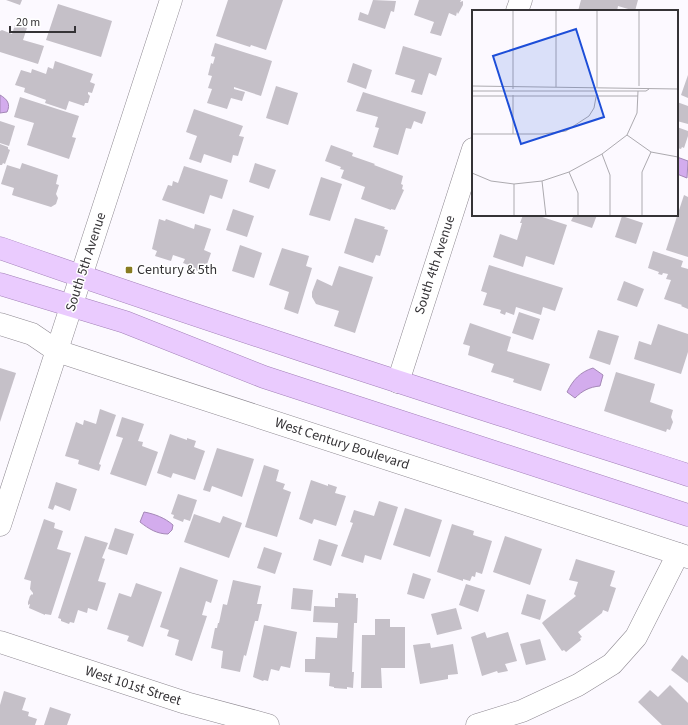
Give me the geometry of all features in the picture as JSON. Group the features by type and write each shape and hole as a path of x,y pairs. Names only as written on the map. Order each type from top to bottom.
{"main road":[{"path":"0,248 81,277 398,382 688,475"},
{"path":"0,284 125,322 264,377 688,515"}],"street":[{"name":"South 5th Avenue","path":"0,525 171,0"},
{"path":"518,10 521,0"},
{"name":"South 4th Avenue","path":"398,382 472,152"},
{"name":"West Century Boulevard","path":"0,324 32,334 57,351 683,556"},
{"path":"477,725 522,711 578,685 612,664 636,636 683,556"},
{"name":"West 101st Street","path":"0,642 186,703 268,725"}],"shaded area":[{"path":"0,95 8,102 9,107 7,112 0,113"},
{"path":"678,157 688,161 687,178 678,174"},
{"path":"593,368 603,375 600,386 592,387 580,393 575,398 567,392 577,377"},
{"path":"144,512 167,520 173,525 172,530 168,534 153,531 140,522"}],"building":[{"path":"6,0 22,0 20,5"},
{"path":"228,0 283,0 266,50 251,45 250,47 216,36"},
{"path":"373,0 396,1 394,12 391,11 385,29 358,20 360,12 368,15"},
{"path":"419,0 461,0 460,2 463,1 463,5 458,14 457,12 456,16 449,13 441,36 430,33 434,22 414,15"},
{"path":"581,0 638,0 635,10 618,6 617,10 578,10"},
{"path":"58,4 112,21 101,57 46,40"},
{"path":"15,25 27,28 23,40 44,46 38,64 0,52 0,31 2,30 12,34"},
{"path":"215,43 272,61 261,96 234,87 234,89 245,92 242,101 231,98 227,109 207,103 212,89 208,88 212,76 208,75 211,63 213,64 215,57 211,56"},
{"path":"403,46 442,58 436,76 429,73 422,95 411,92 415,80 395,74"},
{"path":"55,61 93,74 90,82 95,84 92,93 88,92 90,96 88,103 85,103 84,106 69,101 66,110 45,103 46,100 24,92 25,88 15,85 21,70 31,73 32,69 46,74 48,67 53,69"},
{"path":"353,63 372,70 366,89 347,82"},
{"path":"688,75 688,98 681,95"},
{"path":"276,86 298,93 288,125 266,118"},
{"path":"363,92 426,112 422,124 414,121 411,129 406,128 398,155 373,147 379,128 375,127 378,117 356,111"},
{"path":"20,97 79,116 72,137 76,138 69,159 27,145 34,123 14,117"},
{"path":"678,102 688,106 688,124 678,121"},
{"path":"194,109 243,126 239,136 244,137 238,156 233,155 231,163 204,154 201,163 189,159 197,136 186,132"},
{"path":"0,121 15,126 9,146 0,143"},
{"path":"678,127 688,131 684,148 682,147 681,149 678,148"},
{"path":"0,144 8,147 10,150 5,164 3,163 2,165 0,165"},
{"path":"331,145 353,153 352,156 403,176 401,184 403,185 402,189 404,190 395,210 391,210 361,199 365,187 341,178 344,170 340,169 341,167 325,161"},
{"path":"22,163 58,175 56,184 59,185 56,194 58,198 56,204 51,207 12,195 14,188 1,184 7,165 20,169"},
{"path":"255,163 276,170 269,189 249,182"},
{"path":"184,166 228,180 222,199 210,195 204,214 162,200 168,185 172,186 173,181 178,183"},
{"path":"321,177 342,184 330,221 309,215"},
{"path":"684,195 688,197 688,257 666,250"},
{"path":"233,209 254,216 247,237 226,230"},
{"path":"523,216 539,216 567,225 554,265 526,256 523,267 493,257 500,234 517,240 522,223 520,223"},
{"path":"574,216 597,216 592,228 571,221"},
{"path":"622,216 643,223 636,244 615,237"},
{"path":"355,218 385,227 384,229 388,230 380,256 376,255 373,263 344,253"},
{"path":"159,219 165,221 166,219 194,229 195,224 211,229 204,250 211,253 205,270 198,268 198,271 191,268 191,266 183,263 185,259 173,255 171,261 155,256 157,251 152,249"},
{"path":"240,245 262,253 254,278 232,271"},
{"path":"282,248 309,256 306,266 312,268 298,314 284,309 289,292 269,285"},
{"path":"653,251 683,261 681,267 688,269 688,309 681,306 682,305 664,299 671,280 666,279 668,274 658,274 659,272 648,268"},
{"path":"489,265 563,288 555,311 543,307 541,315 516,307 514,315 506,312 505,315 500,313 501,310 483,305 487,293 481,291"},
{"path":"339,266 373,277 355,333 334,326 339,311 316,304 312,297 312,292 317,279 332,286"},
{"path":"624,281 644,289 637,307 617,300"},
{"path":"519,312 540,319 533,340 512,333"},
{"path":"470,323 511,337 507,351 550,364 541,391 513,382 514,379 491,372 494,364 468,355 470,346 463,344"},
{"path":"658,324 688,334 688,352 681,374 634,359 639,341 651,345"},
{"path":"598,330 619,336 610,365 589,358"},
{"path":"0,368 16,373 0,422"},
{"path":"616,372 655,384 650,402 673,410 671,417 673,422 670,430 667,429 666,432 604,411"},
{"path":"100,409 116,415 99,464 101,465 99,471 78,464 79,460 65,456 76,422 83,425 84,420 96,424"},
{"path":"122,417 144,424 138,441 143,442 142,446 158,452 146,486 110,474 123,438 116,436"},
{"path":"170,434 187,440 187,438 196,441 194,447 205,451 195,480 173,473 171,478 157,473"},
{"path":"217,448 254,459 242,497 212,486 210,492 203,490"},
{"path":"264,465 279,470 276,481 285,484 283,489 291,492 277,537 245,527"},
{"path":"311,480 328,486 328,484 337,487 335,493 346,496 336,526 314,519 312,524 299,519"},
{"path":"56,482 77,489 70,511 55,505 53,510 48,508"},
{"path":"178,494 197,500 190,521 184,519 183,522 173,518 174,515 171,514"},
{"path":"379,501 398,507 381,560 365,555 363,563 341,556 353,523 350,522 354,510 374,516"},
{"path":"405,508 442,520 430,557 393,545"},
{"path":"194,514 220,523 223,516 242,523 229,558 184,542"},
{"path":"44,519 55,523 54,528 63,531 57,549 71,553 51,615 45,615 29,608 30,604 28,605 28,602 30,596 32,594 33,595 30,589 31,581 24,579"},
{"path":"452,524 474,531 473,535 492,541 482,574 476,572 475,577 472,576 470,581 463,579 463,581 437,572"},
{"path":"115,528 134,534 127,555 108,549"},
{"path":"85,536 108,543 102,558 105,559 98,581 106,583 97,611 88,608 87,613 78,610 74,623 70,622 69,624 58,618"},
{"path":"505,536 542,549 530,585 493,572"},
{"path":"319,539 338,545 331,566 313,560"},
{"path":"264,547 282,553 275,574 257,568"},
{"path":"576,559 615,571 610,586 616,588 608,612 603,610 602,613 578,632 582,637 580,638 581,640 566,652 564,650 562,651 542,623 576,596 574,594 578,582 569,580"},
{"path":"180,567 218,580 211,603 206,601 202,615 207,616 192,661 175,655 179,640 167,636 169,630 160,627"},
{"path":"413,573 431,579 424,599 407,594"},
{"path":"233,580 261,586 257,604 262,604 258,621 255,621 246,656 244,655 240,672 221,668 223,651 211,648 215,628 217,628 219,623 223,604 227,605"},
{"path":"136,583 162,592 143,647 127,641 129,636 107,629 119,593 131,597"},
{"path":"466,584 485,590 478,612 459,605"},
{"path":"293,588 313,590 311,611 291,609"},
{"path":"338,593 356,594 356,598 358,598 357,623 354,623 352,672 354,672 353,688 347,687 347,689 329,686 330,673 305,672 305,659 315,659 316,637 337,638 338,623 313,622 314,606 335,607 335,598 338,598"},
{"path":"527,594 546,600 540,620 521,614"},
{"path":"456,608 462,629 437,635 431,614"},
{"path":"375,619 390,619 390,627 405,627 405,668 381,668 382,688 361,688 362,635 375,635"},
{"path":"264,625 297,632 290,668 281,666 279,671 271,669 268,681 263,681 253,677"},
{"path":"485,632 487,638 508,632 517,661 505,664 508,671 498,673 497,671 482,676 471,637"},
{"path":"540,639 546,660 526,665 520,644"},
{"path":"430,643 431,648 453,644 458,674 448,675 448,679 420,684 413,645"},
{"path":"682,655 688,660 688,683 671,670"},
{"path":"670,685 688,703 688,725 662,725 638,702 650,690 658,697"},
{"path":"4,691 26,698 22,710 29,712 28,716 37,719 35,725 0,725 0,705"},
{"path":"50,707 71,714 67,725 44,725"}],"place":[{"name":"Century & 5th","path":"129,270"}]}
